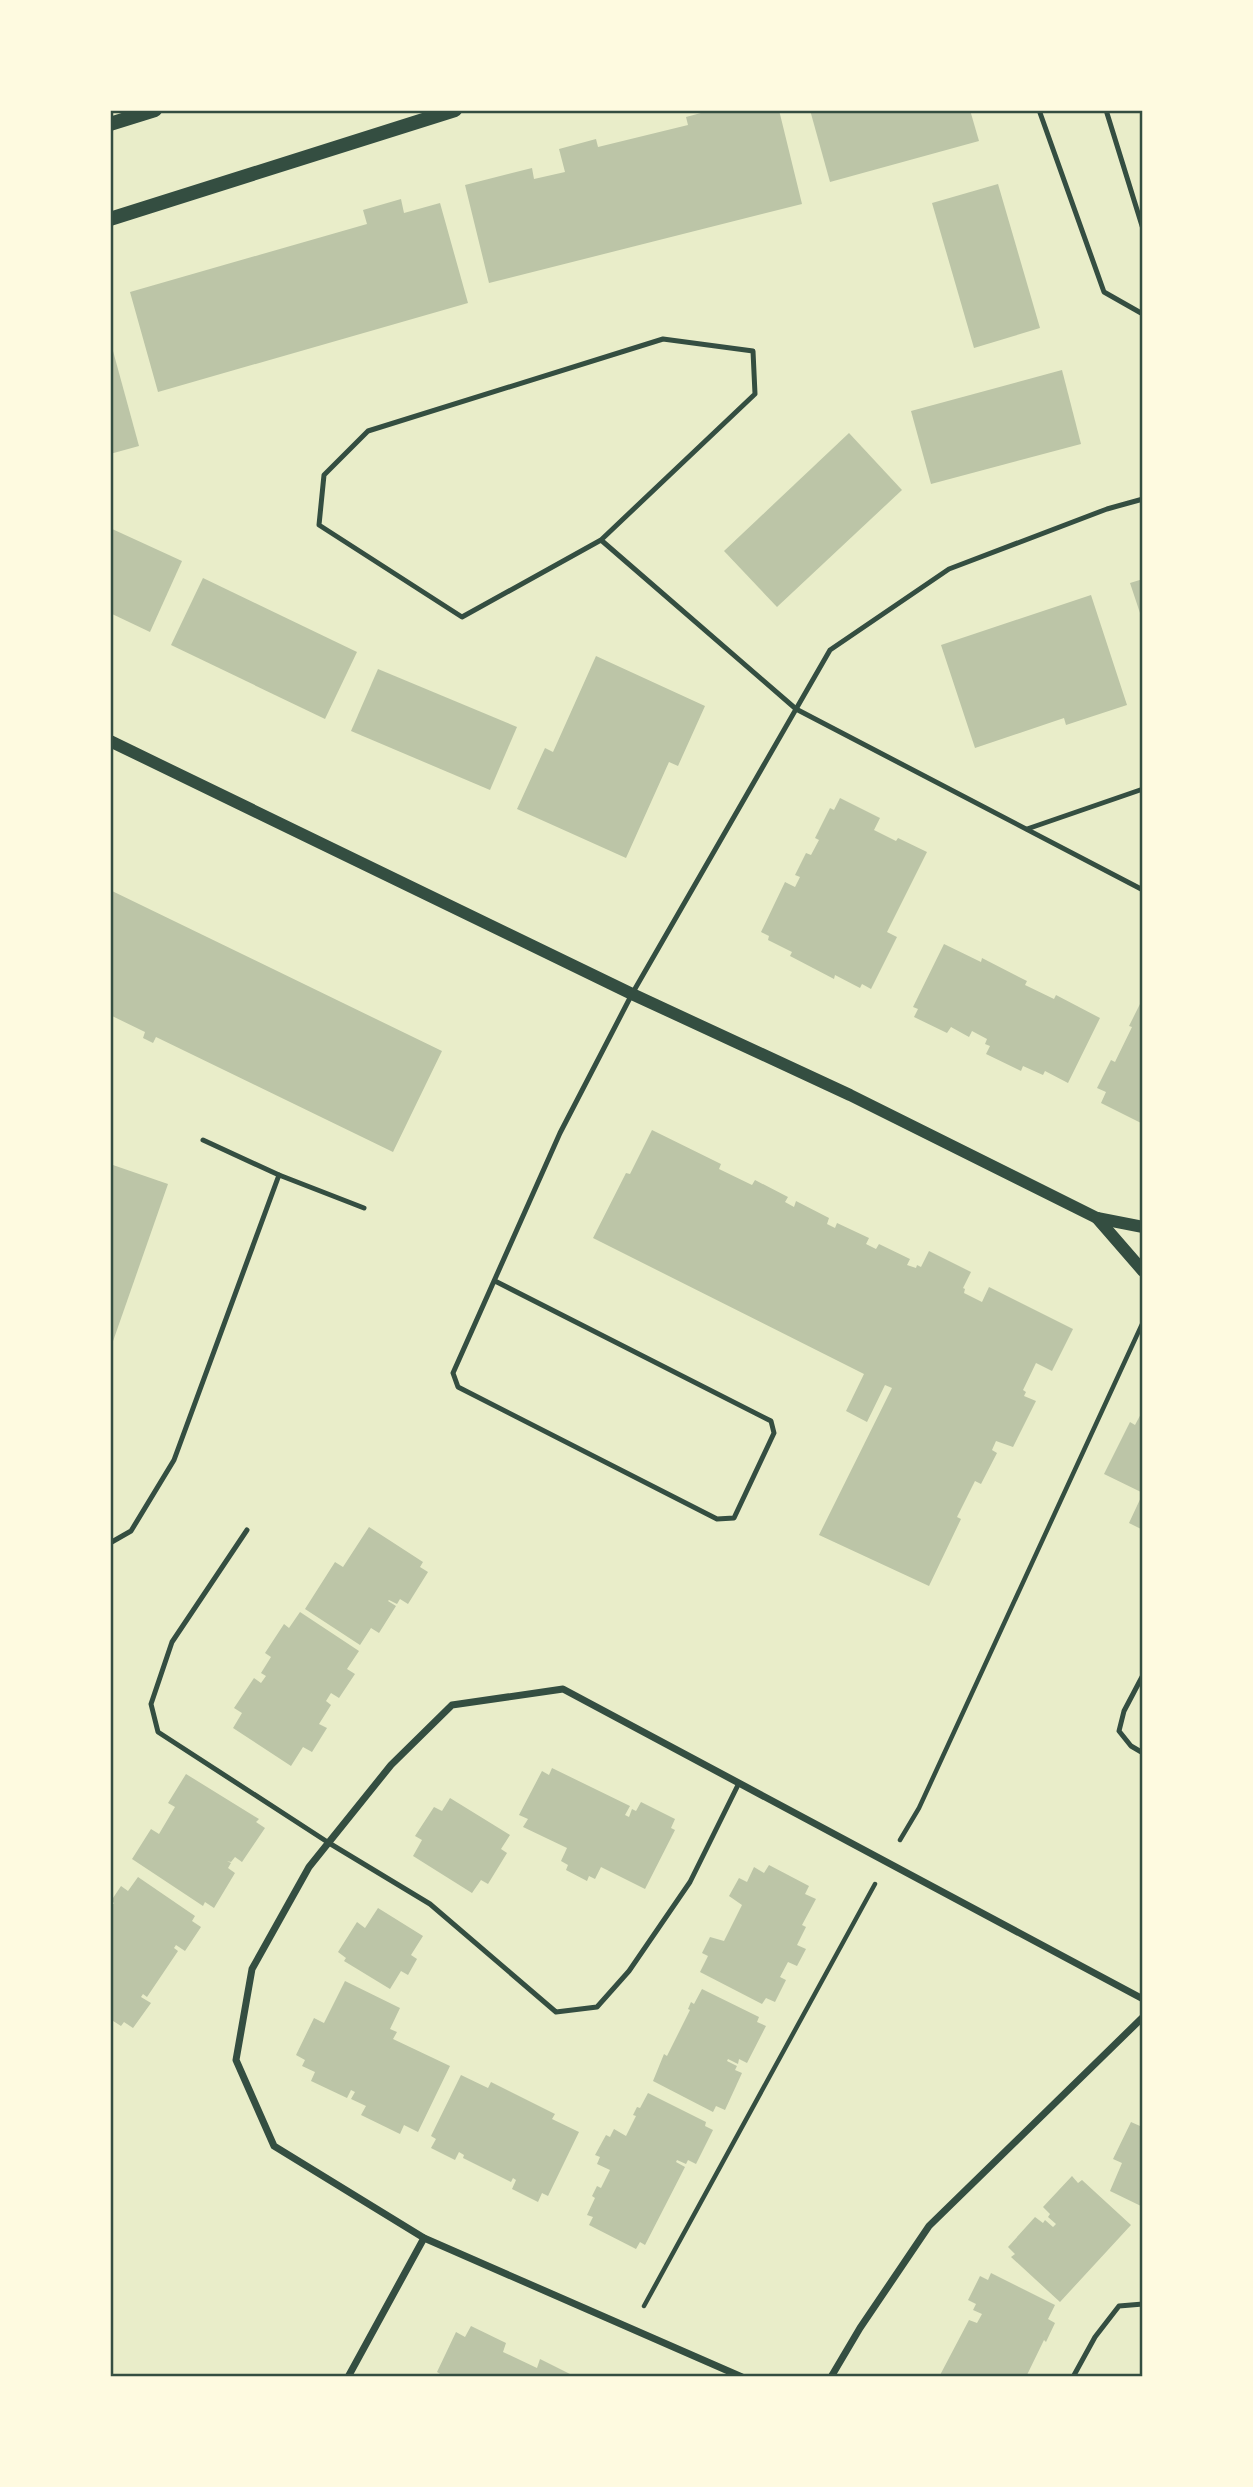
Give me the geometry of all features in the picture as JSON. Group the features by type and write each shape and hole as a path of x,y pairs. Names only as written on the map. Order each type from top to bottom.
{"main road":[{"path":"110,124 155,110"},
{"path":"110,219 455,110"}],"street":[{"path":"110,741 632,994 850,1095 1097,1218 1143,1227"},
{"path":"1097,1218 1143,1271"},
{"path":"743,2377 424,2238 274,2146 236,2060 251,1969 309,1867 391,1765 452,1705 563,1689 738,1785 1143,1999"},
{"path":"831,2377 860,2328 929,2226 1143,2018"},
{"path":"349,2374 424,2238"}],"lane":[{"path":"1039,110 1104,292 1140,313 1143,309"},
{"path":"1106,110 1143,229"},
{"path":"663,339 752,351 755,394 601,540 462,617 319,525 324,475 368,431 663,339"},
{"path":"495,1281 771,1421 774,1433 734,1518 717,1520 458,1387 453,1373 560,1133 632,994 830,650 949,569 1107,509 1143,499"},
{"path":"601,540 796,709 1143,890"},
{"path":"1027,830 1143,789"},
{"path":"203,1140 279,1175 364,1208"},
{"path":"110,1543 131,1531 174,1460 279,1175"},
{"path":"247,1530 172,1642 151,1704 158,1732 328,1843 430,1904 556,2012 597,2007 629,1971 690,1882 738,1785"},
{"path":"1143,1675 1125,1711 1119,1731 1131,1746 1143,1753"},
{"path":"1073,2377 1096,2337 1119,2306 1143,2304"},
{"path":"349,2374 359,2377"}],"path":[{"path":"632,2328 919,1808 1143,1322"}],"building":[{"path":"712,110 779,110 802,204 489,283 465,185 532,168 534,179 565,172 559,149 596,139 598,147 688,125 686,117"},
{"path":"810,110 970,110 979,141 830,182"},
{"path":"998,184 1040,328 974,348 932,203"},
{"path":"401,199 404,213 440,203 468,303 158,392 130,292 367,224 363,210"},
{"path":"110,340 139,446 110,454"},
{"path":"1062,370 1081,444 931,484 911,411"},
{"path":"849,433 902,490 777,607 724,551"},
{"path":"110,528 182,561 150,632 110,613"},
{"path":"203,578 357,652 325,719 171,645"},
{"path":"1143,579 1143,619 1142,619 1130,583"},
{"path":"1091,595 1127,705 1066,725 1064,718 975,748 941,645"},
{"path":"596,656 705,706 678,766 669,762 626,858 517,809 545,748 553,752"},
{"path":"378,669 517,727 490,790 351,731"},
{"path":"840,798 880,818 874,830 927,852 887,932 897,937 871,989 862,984 860,988 835,975 834,979 790,956 792,952 768,940 769,936 761,932 785,882 795,887 800,877 795,875 806,853 811,855 819,840 815,838 830,808 834,810"},
{"path":"110,890 442,1051 393,1152 156,1037 153,1043 143,1038 145,1032 110,1015"},
{"path":"944,944 981,962 982,958 1027,981 1025,985 1054,999 1056,995 1100,1018 1068,1083 1045,1071 1043,1075 1023,1066 1021,1071 986,1054 990,1046 985,1044 987,1039 972,1031 969,1037 951,1027 947,1033 914,1017 918,1009 913,1007"},
{"path":"1143,998 1143,1124 1101,1103 1106,1092 1097,1088 1111,1060 1115,1062"},
{"path":"652,1130 721,1164 719,1169 752,1185 755,1180 788,1197 785,1202 794,1207 796,1201 829,1218 827,1224 835,1228 837,1223 869,1238 866,1244 876,1249 879,1244 910,1259 907,1265 921,1267 929,1251 971,1272 963,1288 964,1293 982,1302 989,1287 1073,1329 1052,1371 1036,1363 1023,1390 1026,1392 1024,1396 1036,1401 1013,1447 996,1441 992,1450 997,1453 981,1484 975,1481 957,1517 961,1519 929,1586 819,1535 892,1388 885,1385 867,1422 846,1411 864,1374 593,1238 626,1173 630,1174"},
{"path":"110,1164 168,1184 111,1347 110,1347"},
{"path":"1143,1410 1143,1493 1104,1474 1130,1422 1135,1425"},
{"path":"1143,1493 1143,1530 1129,1523"},
{"path":"369,1527 423,1562 420,1567 428,1572 408,1604 400,1599 397,1604 388,1601 396,1606 379,1633 371,1628 360,1645 305,1609 335,1562 343,1567"},
{"path":"300,1612 359,1651 347,1669 355,1674 339,1698 331,1693 326,1701 331,1705 319,1724 327,1728 312,1752 303,1747 291,1766 233,1728 242,1713 234,1708 254,1678 261,1683 266,1676 261,1673 271,1657 265,1653 284,1624 289,1628"},
{"path":"552,1768 630,1806 625,1815 629,1817 632,1809 636,1811 641,1802 675,1819 671,1828 675,1830 645,1889 601,1867 595,1879 589,1876 587,1881 566,1870 568,1865 561,1861 567,1848 523,1827 528,1819 519,1815 542,1771 549,1775"},
{"path":"186,1774 259,1819 256,1822 265,1828 242,1862 235,1857 231,1862 227,1861 231,1863 228,1868 235,1873 214,1908 205,1902 203,1906 132,1859 151,1829 159,1834 175,1807 168,1803"},
{"path":"450,1798 510,1835 501,1849 507,1853 488,1884 481,1880 472,1893 413,1856 422,1840 415,1836 434,1807 442,1811"},
{"path":"769,1865 809,1886 805,1894 816,1899 802,1925 806,1927 797,1945 806,1949 797,1966 788,1962 780,1977 786,1980 775,2002 766,1998 762,2004 700,1972 708,1956 702,1953 710,1937 724,1941 742,1905 729,1896 739,1878 747,1882 754,1867 764,1873"},
{"path":"138,1877 195,1916 192,1921 201,1927 185,1951 176,1945 174,1948 178,1951 147,1997 143,1994 141,1997 151,2003 133,2028 124,2022 121,2026 110,2019 110,1908 114,1903 111,1901 121,1886 128,1891"},
{"path":"378,1908 423,1936 411,1955 417,1959 408,1975 401,1971 390,1989 344,1961 346,1958 338,1952 357,1922 365,1928"},
{"path":"345,1981 400,2008 390,2029 397,2032 393,2039 450,2066 418,2132 404,2125 400,2134 361,2115 366,2106 351,2099 355,2092 351,2090 347,2098 311,2081 315,2072 302,2066 305,2060 296,2055 314,2018 324,2023"},
{"path":"702,1989 759,2017 757,2022 766,2026 747,2063 739,2059 738,2064 728,2059 727,2061 737,2066 735,2070 742,2073 725,2110 716,2106 713,2112 653,2081 664,2054 667,2056 690,2010 688,2009 691,2002 694,2004"},
{"path":"461,2075 488,2088 491,2082 555,2114 552,2119 579,2132 548,2196 542,2193 538,2202 512,2189 516,2180 513,2178 511,2182 463,2158 464,2155 459,2152 455,2160 431,2148 436,2139 431,2136"},
{"path":"648,2093 706,2122 705,2126 713,2130 696,2164 688,2160 686,2164 677,2160 676,2162 685,2167 645,2245 640,2242 636,2249 589,2225 593,2217 587,2215 597,2186 601,2188 610,2170 597,2164 600,2157 595,2155 606,2135 610,2137 614,2129 626,2136 636,2116 633,2115 637,2107 640,2108"},
{"path":"1143,2120 1143,2207 1110,2191 1122,2163 1113,2159 1131,2122 1140,2126"},
{"path":"1072,2176 1078,2183 1082,2180 1131,2225 1060,2302 1011,2257 1015,2254 1008,2247 1035,2217 1043,2223 1045,2220 1053,2227 1056,2224 1048,2217 1050,2214 1043,2207"},
{"path":"991,2273 1055,2305 1048,2319 1055,2323 1046,2342 1044,2340 1026,2377 939,2377 969,2320 977,2323 982,2314 973,2310 976,2304 968,2300 980,2276 988,2280"},
{"path":"471,2326 506,2343 503,2352 537,2368 540,2359 576,2377 445,2377 437,2372 456,2332 465,2337"}]}
